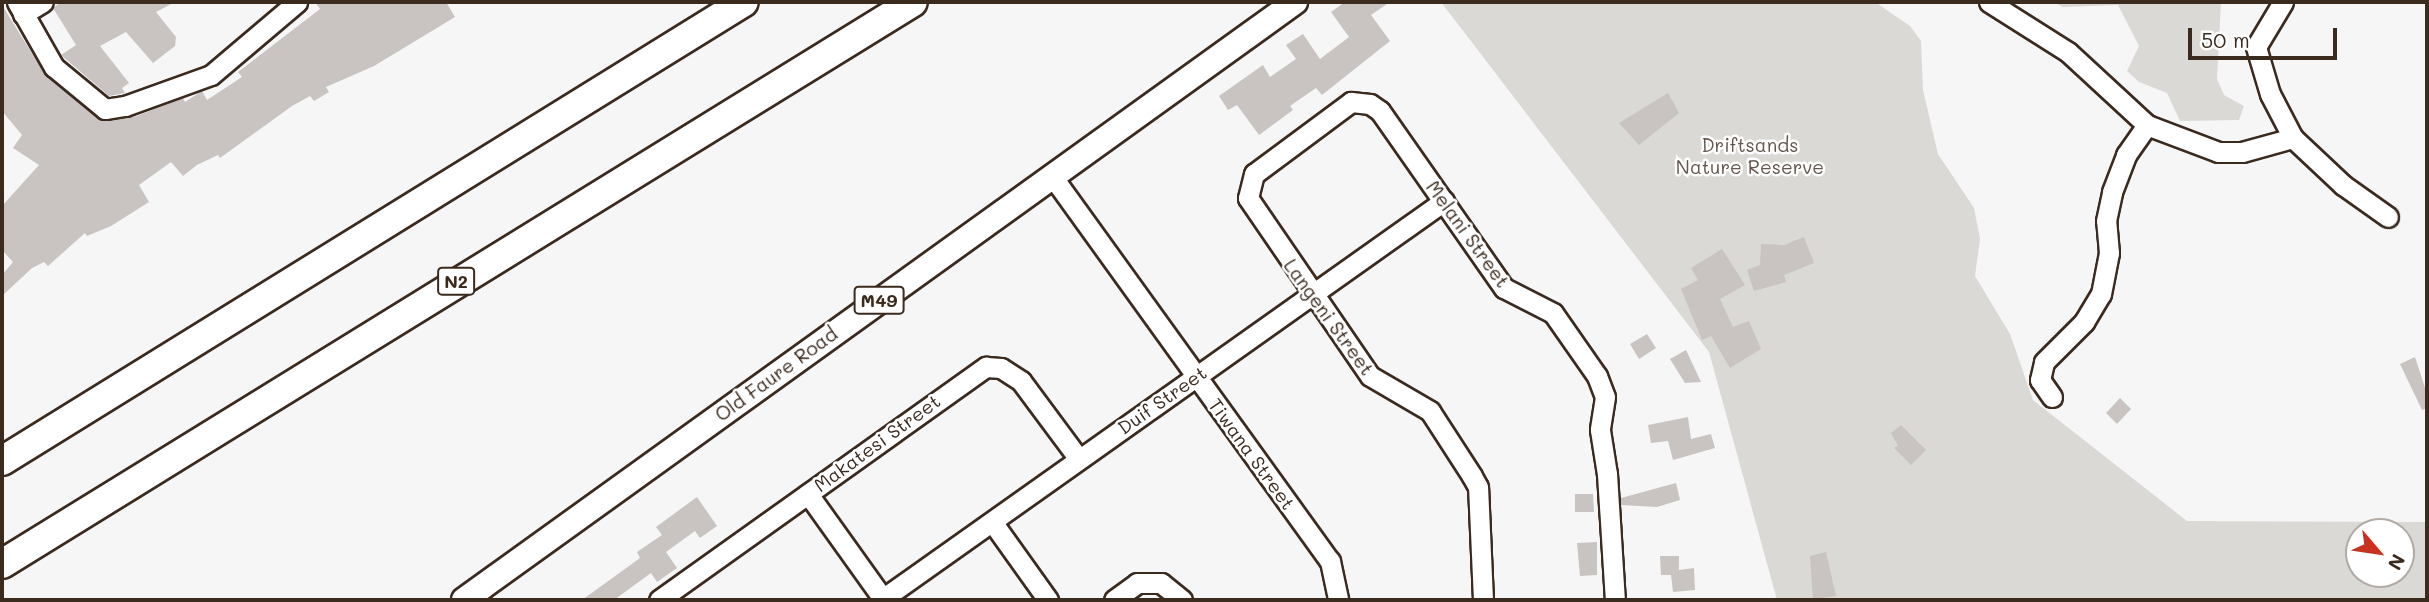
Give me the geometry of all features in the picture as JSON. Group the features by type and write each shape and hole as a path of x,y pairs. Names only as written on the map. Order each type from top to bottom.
{"highway":[{"path":"2,461 744,2"},
{"name":"N2","path":"2,564 913,2"}],"main road":[{"name":"Old Faure Road","path":"464,600 1295,2"}],"street":[{"path":"43,2 20,8 38,45 62,77 95,104 110,109 211,75 297,2"},
{"path":"1989,2 2068,52 2147,125 2218,152 2242,152 2293,138"},
{"path":"2283,2 2259,36 2257,59 2293,138 2343,185 2388,217"},
{"name":"Melani Street","path":"1363,102 1380,111 1504,288 1553,313 1597,376 1605,397 1600,430 1607,474 1615,600"},
{"name":"Langeni Street","path":"1363,102 1343,106 1254,174 1247,191 1251,206 1370,376 1434,415 1472,476 1478,487 1483,600"},
{"path":"2052,397 2040,380 2044,362 2084,323 2101,294 2109,253 2106,221 2112,192 2126,155 2147,125"},
{"name":"Tiwana Street","path":"1052,176 1330,561 1339,600"},
{"name":"Duif Street","path":"883,600 993,523 1079,458 1444,201"},
{"name":"Makatesi Street","path":"659,600 986,367 1001,368 1021,381 1079,458"},
{"path":"808,494 883,600"},
{"path":"993,523 1048,600"},
{"path":"1114,600 1137,583 1161,583 1182,600"}],"green space":[{"name":"Driftsands Nature Reserve","path":"1441,2 1875,2 1910,26 1921,41 1923,90 1938,154 1974,208 1980,239 1975,276 2010,334 2033,400 2187,521 2345,522 2345,588 2415,588 2415,522 2427,522 2427,600 1777,600 1709,352"},
{"path":"2053,2 2221,2 2217,79 2224,95 2244,106 2239,120 2180,121 2167,93 2139,82 2127,71 2139,46 2118,5 2063,7"}],"building":[{"path":"61,2 175,2 156,12 176,37 175,46 153,63 126,32 100,46 129,83 122,88 125,93 109,96 61,55 76,45 53,8"},
{"path":"315,2 446,2 455,17 374,66 326,87 329,92 314,101 310,96 292,106 220,158 218,155 197,165 183,176 171,162 139,185 149,202 111,226 87,236 85,233 48,266 44,262 32,268 2,296 2,275 13,262 2,250 2,206 39,165 13,148 22,135 2,111 2,5 46,76 106,121 137,116 183,98 185,102 202,91 207,100 242,77 238,72 320,9"},
{"path":"1345,2 1390,2 1371,15 1390,41 1322,95 1316,88 1290,106 1293,110 1259,135 1237,105 1228,110 1219,96 1263,65 1270,77 1296,59 1286,45 1303,34 1320,59 1349,37 1331,12"},
{"path":"1668,93 1679,113 1639,145 1619,123"},
{"path":"1804,237 1814,263 1784,275 1786,282 1754,291 1747,270 1760,265 1761,244 1784,245"},
{"path":"1722,249 1745,285 1720,299 1733,327 1749,321 1761,349 1730,368 1711,336 1702,340 1681,289 1698,280 1691,268"},
{"path":"1647,334 1656,348 1639,359 1630,344"},
{"path":"1686,350 1701,382 1685,383 1670,359"},
{"path":"2415,357 2427,394 2427,408 2422,410 2400,364"},
{"path":"2120,398 2131,409 2117,424 2106,413"},
{"path":"1688,417 1691,439 1711,434 1715,448 1673,460 1668,441 1651,443 1648,425"},
{"path":"1901,425 1926,450 1911,465 1894,448 1898,446 1891,433"},
{"path":"1676,483 1680,500 1657,507 1621,505 1621,498"},
{"path":"1575,494 1593,494 1594,512 1575,512"},
{"path":"697,497 717,526 700,538 695,531 666,552 677,568 657,582 651,573 614,600 582,600 640,558 637,552 662,535 656,527"},
{"path":"1597,542 1597,575 1580,576 1577,543"},
{"path":"1826,552 1836,596 1813,599 1810,556"},
{"path":"1660,556 1679,556 1679,570 1694,568 1695,590 1673,592 1671,575 1661,575"}]}
